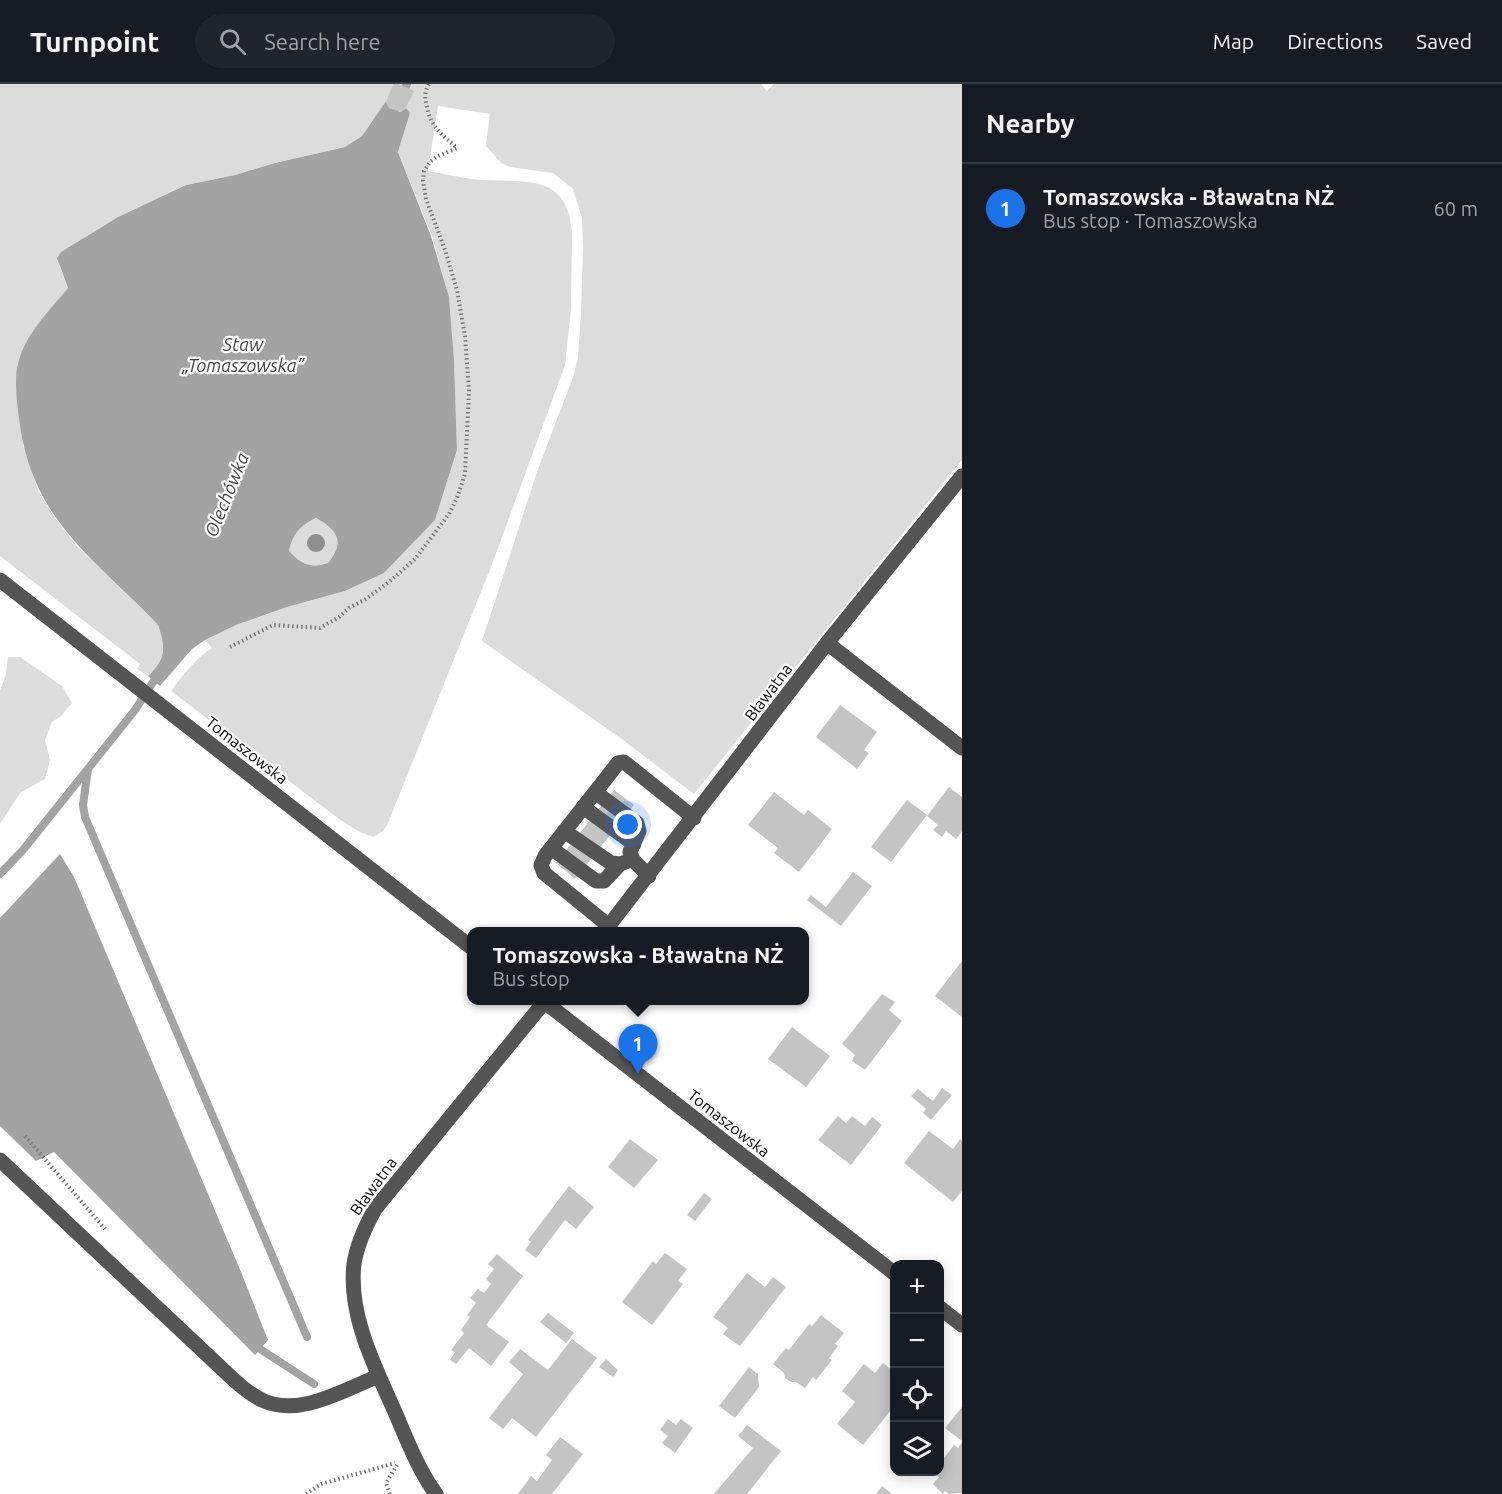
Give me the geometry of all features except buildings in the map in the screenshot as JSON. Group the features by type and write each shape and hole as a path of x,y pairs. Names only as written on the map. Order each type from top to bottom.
{"street":[{"name":"Bławatna","path":"609,927 828,643 962,476"},
{"name":"Tomaszowska","path":"0,580 467,945"},
{"path":"828,643 962,748"},
{"path":"605,927 544,873 541,865 551,848 618,763 624,762 694,818"},
{"path":"551,848 596,881 604,881 627,862 639,831 637,823 595,792"},
{"path":"583,807 634,844"},
{"path":"564,831 611,863 627,862 649,876"},
{"name":"Bławatna","path":"436,1494 414,1458 379,1376 357,1312 354,1264 361,1235 375,1209 541,1005"},
{"name":"Tomaszowska","path":"549,1005 890,1271"},
{"path":"0,1160 216,1364 241,1386 265,1401 288,1406 311,1403 379,1376"},
{"path":"944,1312 962,1325"}],"path":[{"path":"230,647 273,626 320,628 339,618 349,608 390,582 415,559 449,514 457,498 465,474 469,391 465,336 457,290 426,198 423,181 424,171 429,162 457,148 430,121 425,98 429,84"},
{"path":"306,1494 321,1484 399,1462 387,1483 390,1494"}],"shaded area":[{"path":"0,84 393,84 386,101 362,136 345,147 186,185 118,217 85,237 59,265 68,288 31,333 23,446 38,490 53,515 77,546 158,625 163,653 158,664 148,676 137,669 140,664 0,556"},
{"path":"398,84 761,84 767,91 774,84 962,84 962,460 694,794 619,737 482,641 537,472 578,358 583,248 582,218 573,189 553,173 510,167 501,163 486,146 490,114 438,106 428,171 462,178 530,182 554,191 563,201 569,214 572,233 571,309 565,365 491,567 383,831 373,837 339,819 171,691 195,662 212,648 205,640 236,625 287,607 345,591 384,573 435,520 457,450 449,298 432,236 398,152 410,113 406,108 413,92"},
{"path":"316,518 330,527 337,537 333,556 328,563 322,565 302,562 289,551 298,531"},
{"path":"8,657 20,657 62,686 72,703 61,716 52,722 45,740 50,760 45,779 21,792 0,824 0,691 6,674"}],"water":[{"name":"Staw „Tomaszowska”","path":"386,101 393,110 401,112 406,108 410,113 398,152 431,236 449,297 457,450 435,520 384,573 345,591 287,607 236,625 205,640 192,649 160,686 148,676 158,664 163,653 158,625 69,534 51,510 37,484 26,453 18,412 16,376 21,353 38,323 68,288 57,258 61,252 118,217 186,185 345,147 362,136","holes":["316,518 337,537 336,549 328,563 307,564 289,551 295,535 302,527"]},
{"path":"60,854 74,877 268,1340 255,1355 54,1152 36,1161 0,1126 0,918"}],"waterway":[{"name":"Olechówka","path":"390,121 407,84"},
{"name":"Olechówka","path":"0,874 23,850 135,710 159,673"},
{"path":"88,769 83,805 85,817 307,1337"},
{"path":"260,1349 314,1384"}],"place":[{"name":"Tomaszowska - Bławatna NŻ","path":"638,1074"}]}
